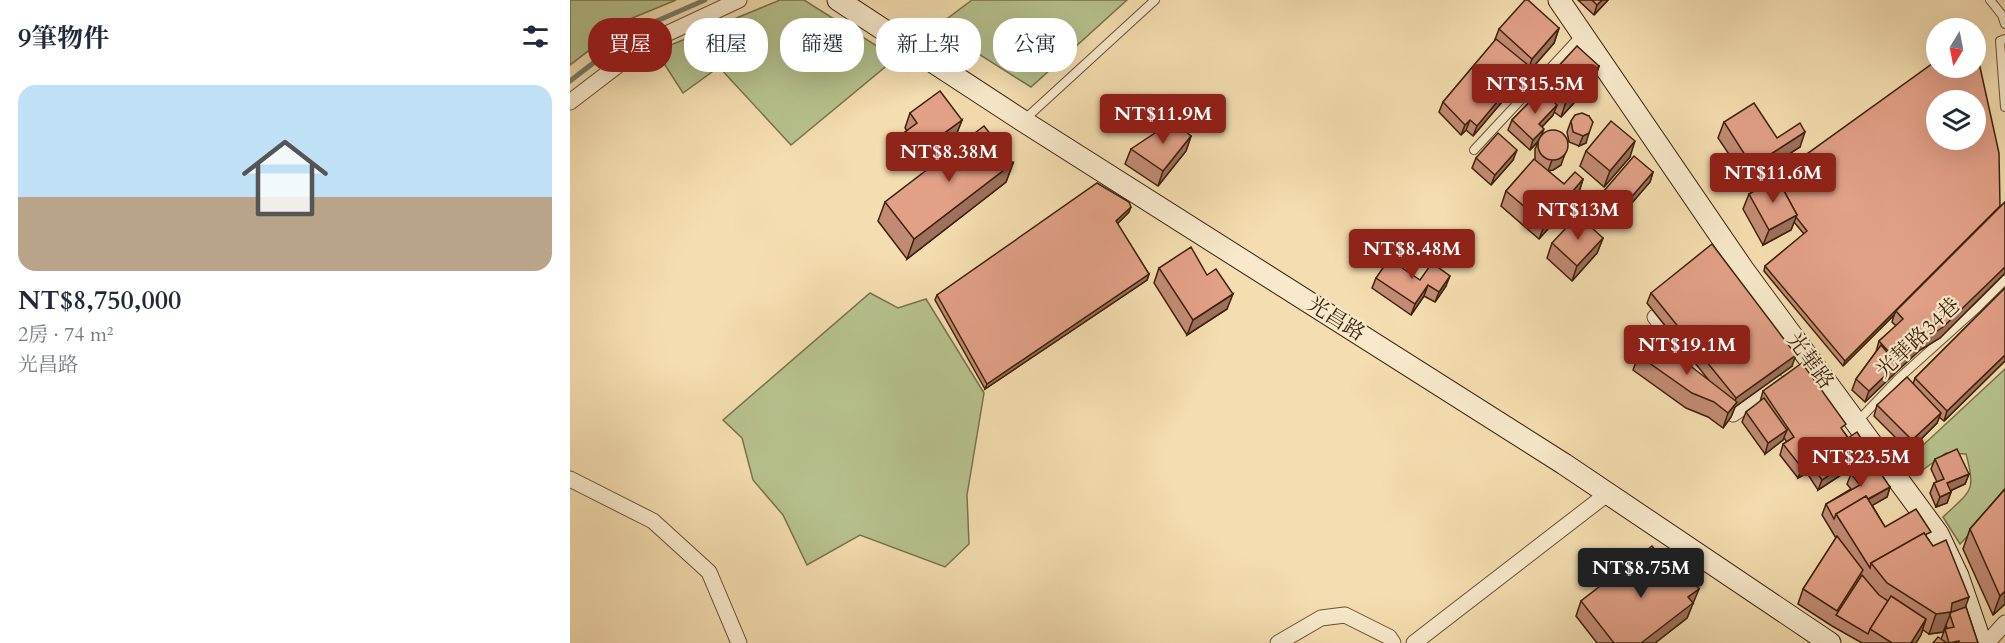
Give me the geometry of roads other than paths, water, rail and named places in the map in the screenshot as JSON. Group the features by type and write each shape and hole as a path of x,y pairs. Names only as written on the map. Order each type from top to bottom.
{"street":[{"path":"570,102 647,43 739,0"},
{"name":"光昌路","path":"838,0 1023,121 1398,358 1830,643"},
{"name":"光華路","path":"1559,0 1743,269 1800,367 1855,423 1938,534 1958,576 1981,643"},
{"path":"1655,317 1733,414 1800,367"},
{"path":"570,479 653,520 709,572 739,643"},
{"path":"1414,643 1607,494"},
{"path":"1278,643 1321,618 1345,615 1389,637 1393,643"},
{"path":"1987,643 2005,623"}],"lane":[{"path":"1023,121 1155,0"},
{"path":"1990,0 2002,15 2005,24"},
{"path":"1474,150 1582,34"},
{"path":"2005,39 2000,41 2005,107"},
{"name":"光華路34巷","path":"1855,423 1898,379 2005,280"}],"waterway":[{"path":"570,81 636,30 705,0"}]}
